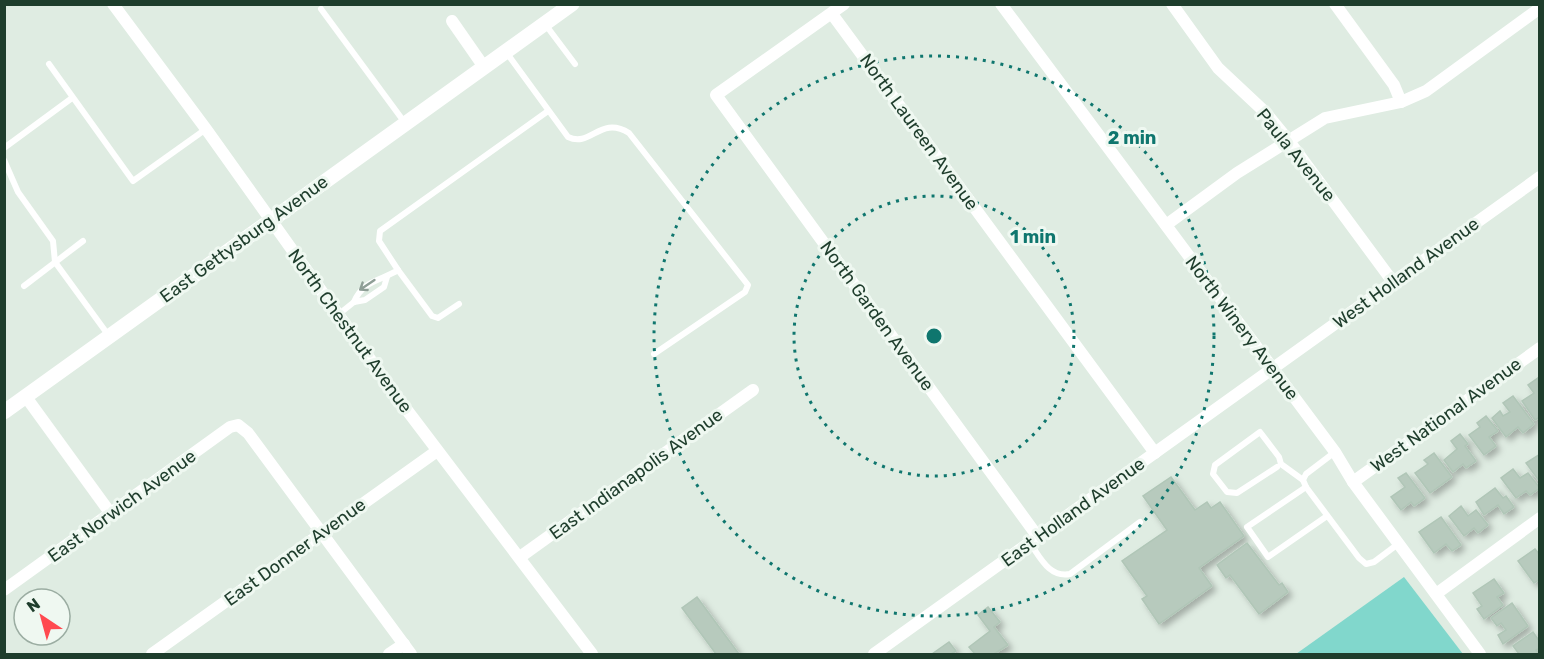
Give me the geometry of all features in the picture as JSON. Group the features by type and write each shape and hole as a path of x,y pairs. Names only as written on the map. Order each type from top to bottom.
{"street":[{"name":"North Chestnut Avenue","path":"113,4 206,129 437,451 592,654"},
{"name":"East Gettysburg Avenue","path":"4,412 572,4"},
{"path":"832,14 844,4"},
{"name":"North Winery Avenue","path":"1001,4 1335,452 1353,482 1480,654"},
{"name":"Paula Avenue","path":"1172,4 1218,68 1266,113 1289,141 1393,282"},
{"path":"1335,4 1394,85 1401,102"},
{"path":"1166,225 1237,173 1326,118 1401,102 1426,91 1539,8"},
{"name":"North Garden Avenue","path":"832,14 716,95 1034,540"},
{"name":"North Laureen Avenue","path":"832,14 1155,453"},
{"path":"452,21 484,67"},
{"name":"West Holland Avenue","path":"1273,369 1539,177"},
{"name":"West National Avenue","path":"1353,482 1539,348"},
{"name":"East Holland Avenue","path":"874,654 1273,369"},
{"name":"East Indianapolis Avenue","path":"520,557 753,390"},
{"path":"26,397 111,514"},
{"name":"East Norwich Avenue","path":"4,590 235,425 248,433 321,533"},
{"name":"East Donner Avenue","path":"152,654 437,451"},
{"path":"1436,594 1539,518"},
{"path":"321,533 407,649 389,654"}],"lane":[{"path":"321,9 406,124"},
{"path":"545,24 575,64"},
{"path":"506,52 568,137 581,140 601,129 612,127 622,129 629,134 748,285 745,292 654,354"},
{"path":"49,64 133,181 206,129"},
{"path":"4,148 72,98"},
{"path":"459,304 438,318 432,316 379,242 380,231 548,111"},
{"path":"4,160 18,192 53,241 56,262 109,336"},
{"path":"24,286 83,241"},
{"path":"339,314 354,302 359,291 379,278 387,277 398,270"},
{"path":"354,302 365,300 384,287 387,277"},
{"path":"1277,467 1237,493 1227,492 1214,474 1215,465 1260,432 1279,457 1281,464 1303,480 1327,516 1366,564 1374,562 1399,543"},
{"path":"1303,480 1306,474 1335,452"},
{"path":"1306,487 1247,527 1268,557 1327,516"},
{"path":"1034,540 1048,568 1061,576 1070,574 1140,522"}],"water":[{"path":"1404,577 1463,654 1296,654"}],"building":[{"path":"1538,378 1540,417 1535,420 1522,401 1534,393 1528,385"},
{"path":"1513,396 1534,424 1523,433 1518,427 1506,437 1492,418 1500,411 1503,416 1510,412 1503,403"},
{"path":"1486,416 1498,431 1489,437 1496,446 1484,455 1469,435 1480,427 1477,423"},
{"path":"1460,434 1468,444 1465,446 1476,461 1466,468 1463,464 1453,472 1444,460 1457,449 1451,441"},
{"path":"1434,453 1452,477 1430,493 1415,473 1428,464 1424,460"},
{"path":"1540,454 1540,482 1526,463"},
{"path":"1513,469 1520,478 1528,473 1540,488 1530,495 1526,491 1516,498 1501,478"},
{"path":"1406,473 1425,498 1414,506 1411,502 1401,510 1391,497 1405,487 1398,478"},
{"path":"1171,477 1195,510 1207,502 1211,508 1220,502 1244,536 1199,568 1212,586 1159,624 1142,599 1147,596 1122,561 1167,530 1143,496"},
{"path":"1495,488 1503,498 1506,496 1514,507 1504,514 1498,505 1484,515 1476,502"},
{"path":"1461,506 1468,516 1476,510 1488,525 1478,533 1474,528 1464,536 1449,516"},
{"path":"1441,517 1461,545 1452,551 1446,544 1434,553 1419,532"},
{"path":"1247,543 1279,585 1282,583 1288,592 1259,614 1230,575 1226,578 1217,565"},
{"path":"1535,549 1540,555 1540,579 1534,583 1518,561"},
{"path":"1494,579 1504,593 1497,597 1503,605 1484,619 1477,609 1482,606 1473,593"},
{"path":"697,597 739,654 716,654 682,608"},
{"path":"1512,603 1528,626 1503,644 1498,635 1506,630 1501,623 1497,626 1491,618"},
{"path":"988,607 1000,622 994,627 1008,645 994,654 975,654 969,647 990,631 978,615"},
{"path":"1533,632 1540,642 1540,648 1536,650 1539,654 1519,654 1513,646"},
{"path":"949,642 956,651 951,654 932,654"}]}
